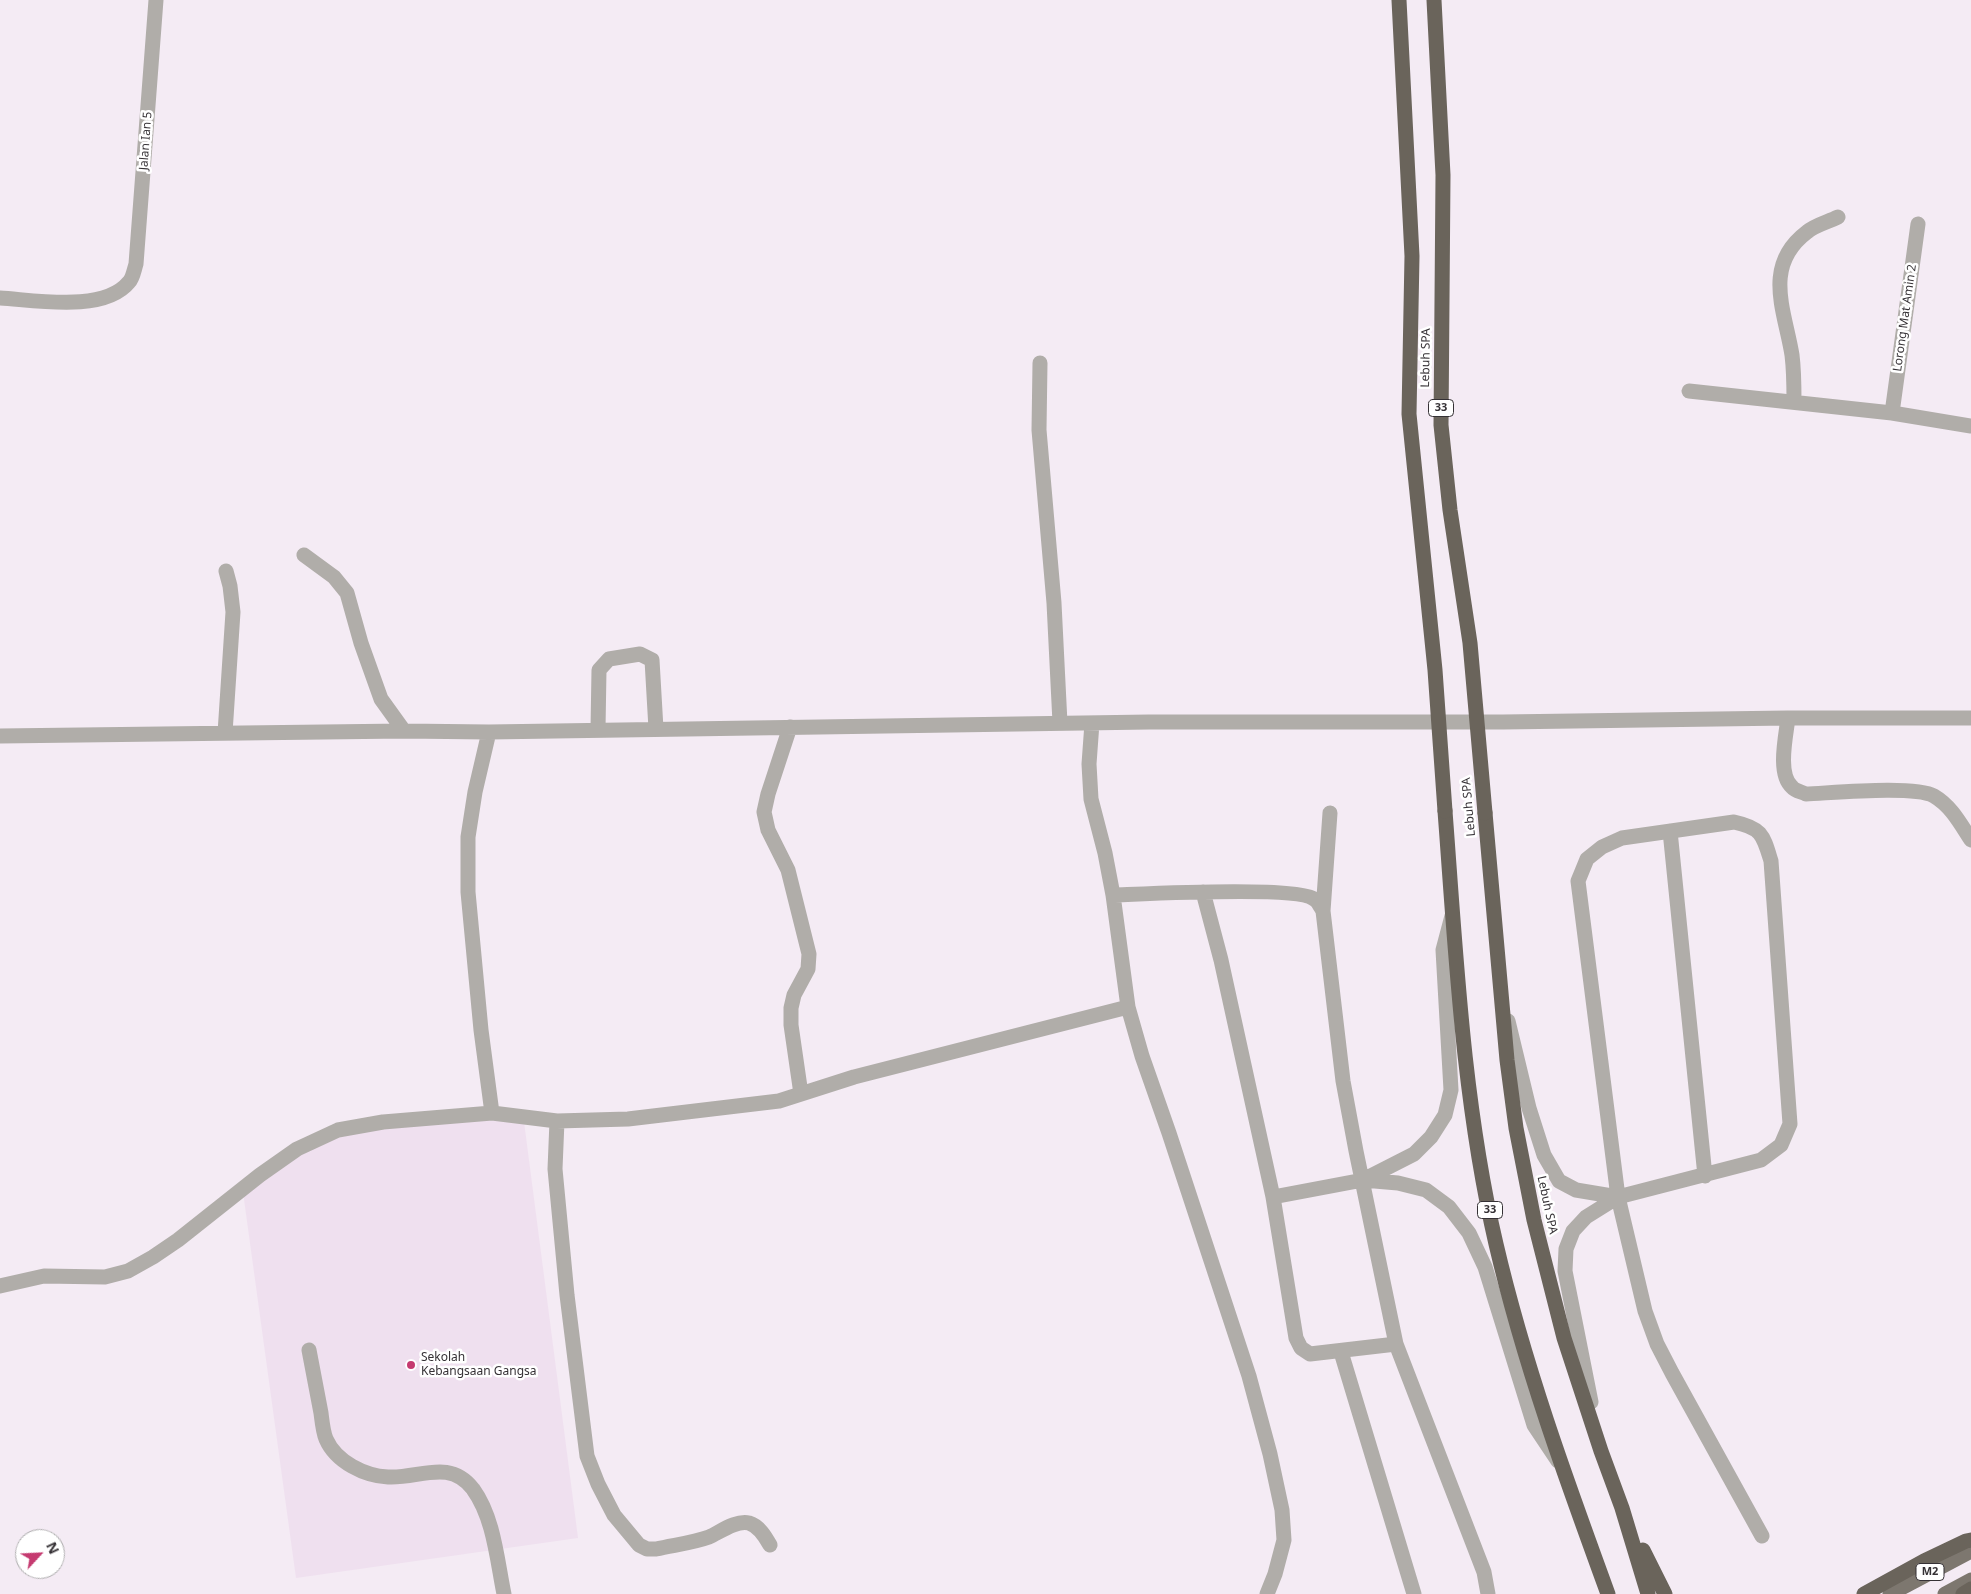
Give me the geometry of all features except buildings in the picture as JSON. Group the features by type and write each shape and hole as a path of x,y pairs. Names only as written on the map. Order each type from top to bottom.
{"highway":[{"name":"Lebuh SPA","path":"1399,0 1412,256 1409,414 1435,670 1452,912 1465,1057 1479,1154 1494,1235 1524,1348 1562,1467 1608,1594"},
{"name":"Lebuh SPA","path":"1434,0 1442,175 1441,425 1450,510 1470,643 1507,1060 1516,1128 1534,1220 1564,1338 1622,1508 1648,1594"},
{"path":"1622,1508 1665,1594"},
{"path":"1864,1594 1924,1561 1966,1540 1971,1540"},
{"path":"1963,1594 1971,1589"}],"main road":[{"name":"M2","path":"1890,1594 1971,1551"},
{"name":"M2","path":"1945,1594 1971,1580"}],"street":[{"name":"Jalan Ian 5","path":"0,298 70,302 90,300 105,298 119,292 131,281 136,264 156,0"},
{"path":"1794,401 1792,354 1779,297 1781,267 1791,246 1808,231 1838,217"},
{"name":"Lorong Mat Amin 2","path":"1892,413 1918,224"},
{"path":"1040,363 1040,430 1054,603 1060,724"},
{"path":"1689,391 1892,413 1971,426"},
{"path":"304,555 334,577 347,593 361,643 381,700 404,731"},
{"path":"226,571 233,612 226,733"},
{"path":"598,729 599,670 609,659 640,654 652,660 656,729"},
{"path":"1788,718 1784,763 1786,779 1792,788 1806,794 1902,790 1932,795 1951,808 1971,840"},
{"path":"0,736 404,731 489,732 1092,723 1971,718"},
{"path":"1092,723 1088,764 1090,799 1105,853 1113,895 1128,1007 1142,1056 1249,1376 1270,1454 1282,1510 1284,1540 1275,1574 1267,1594"},
{"path":"790,727 764,812 768,830 790,877 809,954 808,969 794,995 791,1008 791,1024 802,1094"},
{"path":"489,732 468,837 468,892 481,1030 492,1113"},
{"path":"1330,813 1324,911 1343,1081 1396,1344 1484,1572 1488,1594"},
{"path":"1601,1451 1566,1280 1566,1249 1573,1231 1586,1218 1618,1197 1762,1160 1781,1144 1790,1124 1771,861 1764,838 1752,826 1734,822 1622,838 1602,847 1587,859 1578,881 1618,1197 1645,1312 1657,1344 1762,1536"},
{"path":"1670,831 1705,1176"},
{"path":"1113,895 1203,892 1303,895 1314,899 1324,911"},
{"path":"1203,892 1221,960 1273,1197 1296,1338 1301,1348 1310,1354 1341,1352 1396,1344"},
{"path":"1363,1180 1414,1154 1430,1137 1445,1115 1451,1090 1443,950 1452,912"},
{"path":"1502,996 1529,1108 1544,1155 1559,1181 1576,1190 1618,1197"},
{"path":"0,1286 44,1276 105,1277 128,1271 178,1240 297,1148 338,1130 383,1122 492,1113 557,1120 628,1119 779,1101 854,1077 1128,1007"},
{"path":"557,1120 555,1169 567,1295 587,1456 598,1484 614,1515 635,1542 647,1549 656,1549 706,1538 739,1523 748,1523 756,1527 764,1534 770,1545"},
{"path":"1273,1197 1363,1180 1398,1183 1426,1190 1448,1207 1469,1233 1485,1267 1534,1425 1562,1467"},
{"path":"308,1350 326,1439 337,1454 351,1466 388,1477 444,1471 458,1476 472,1488 483,1506 504,1594"},
{"path":"1341,1352 1414,1594"}],"shaded area":[{"name":"Sekolah Kebangsaan Gangsa","path":"523,1114 578,1538 296,1578 243,1192 316,1135"}],"place":[{"name":"Sekolah Kebangsaan Gangsa","path":"411,1365"}]}
